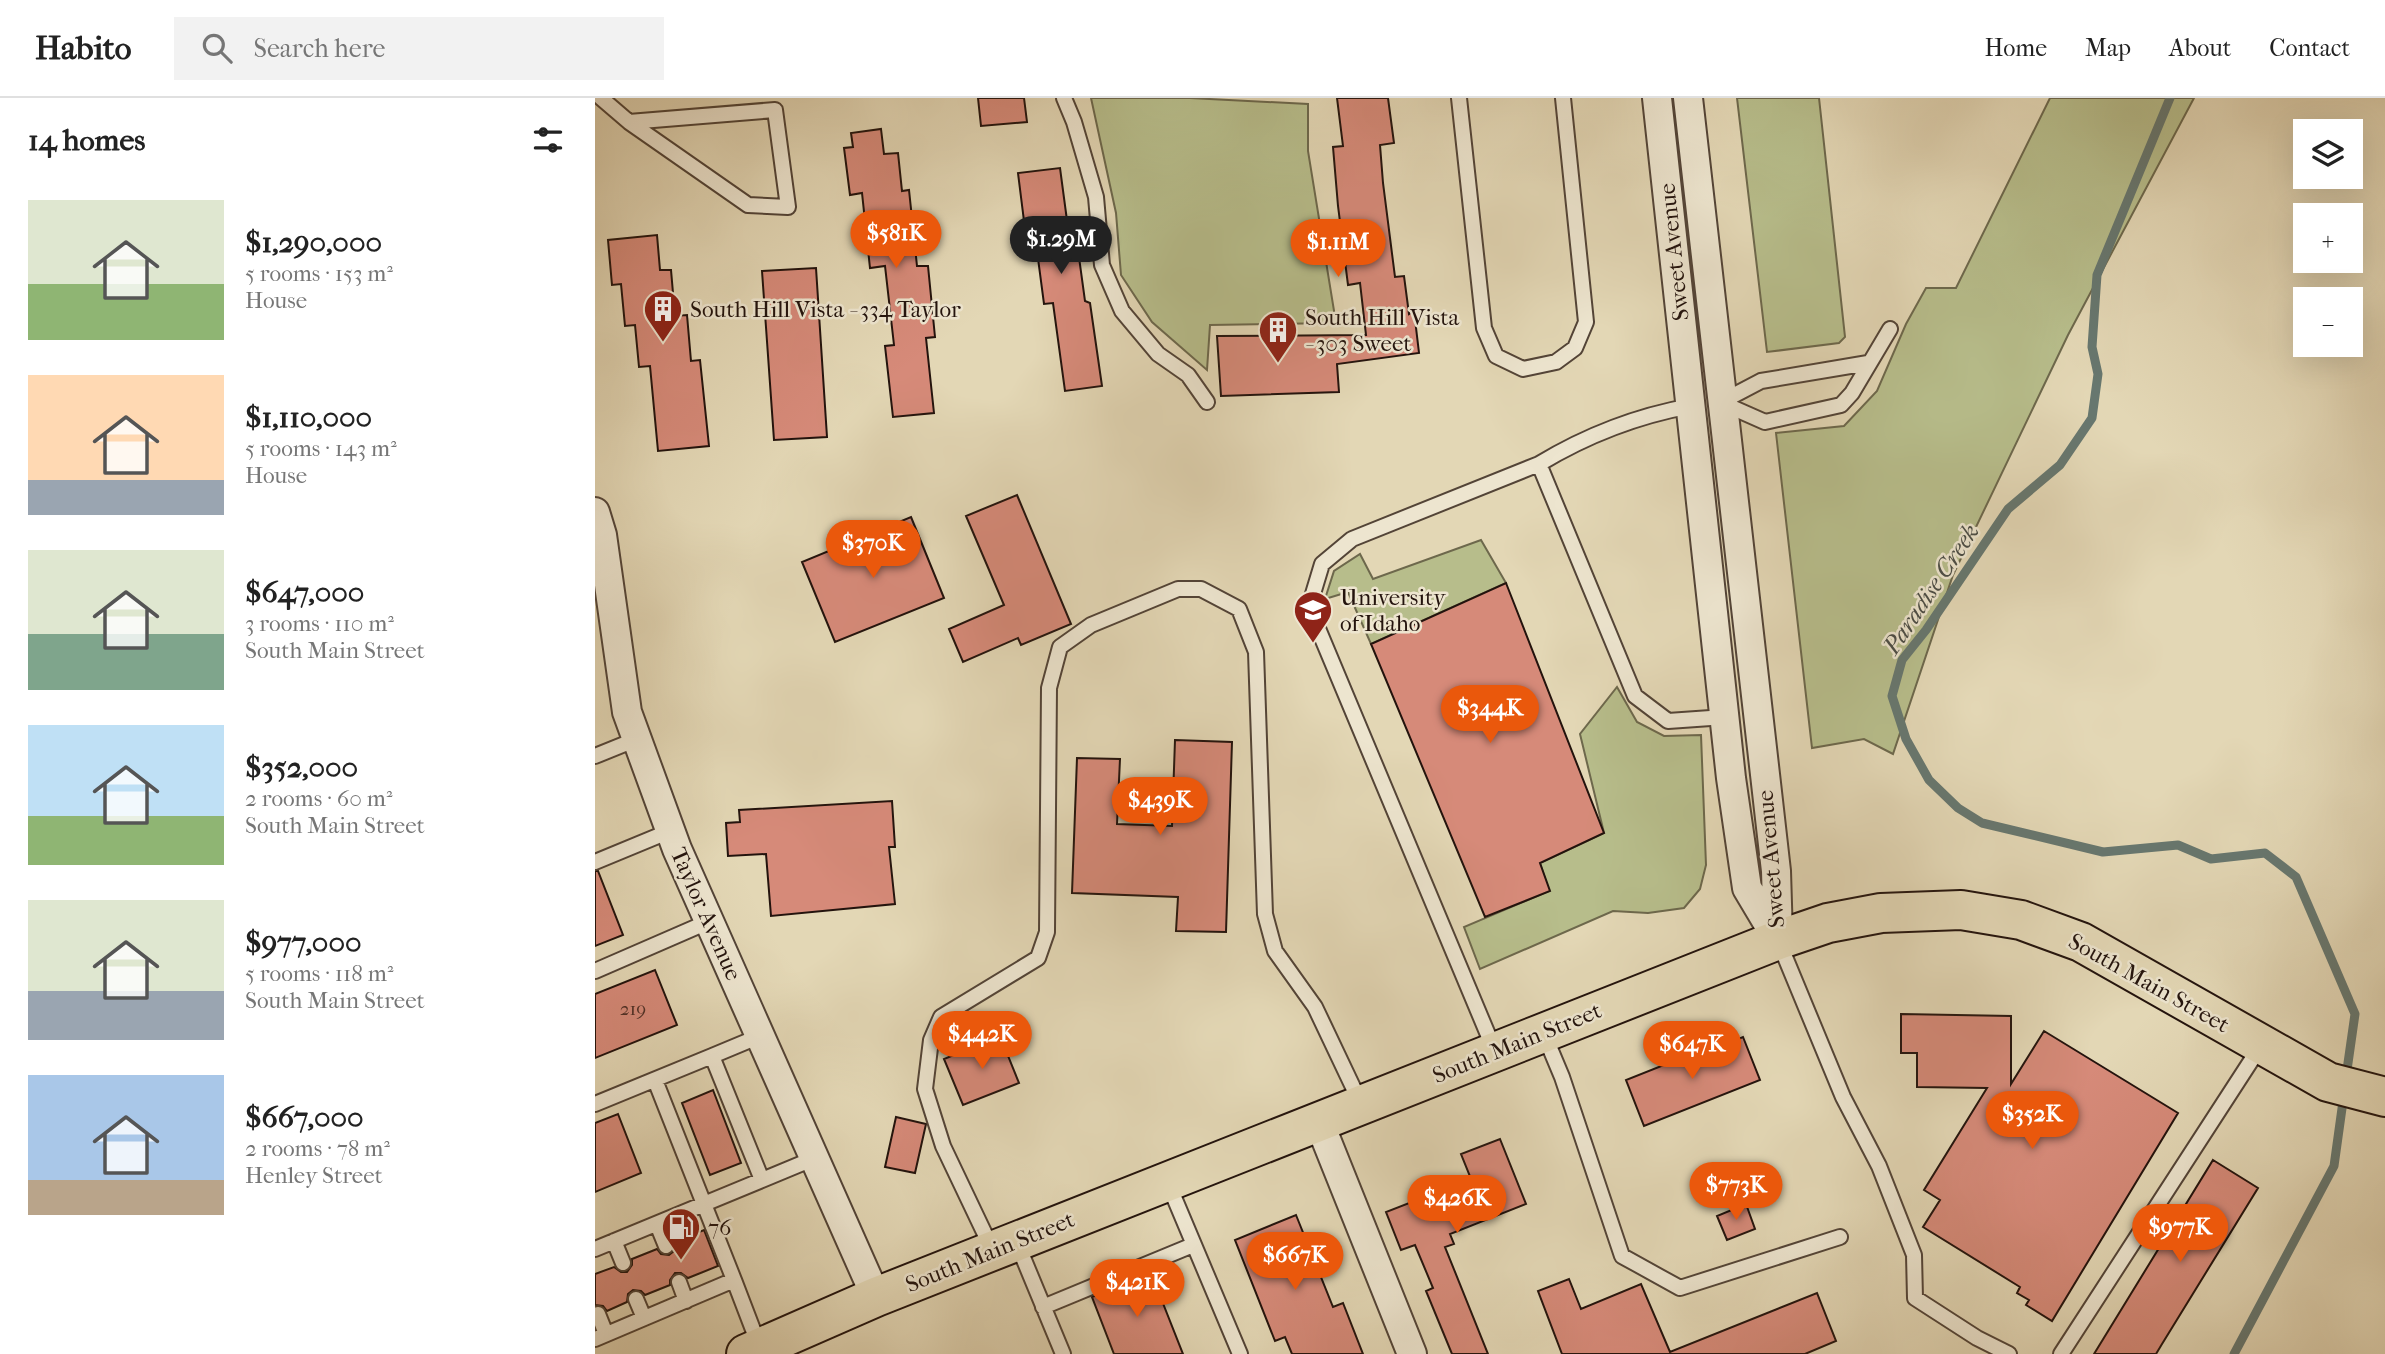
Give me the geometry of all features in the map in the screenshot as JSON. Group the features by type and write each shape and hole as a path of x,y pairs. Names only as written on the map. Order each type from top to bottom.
{"highway":[{"name":"South Main Street","path":"753,1351 876,1297 1778,940 1828,923 1881,913 1961,910 2021,920 2081,942 2328,1082 2378,1093"}],"street":[{"name":"Sweet Avenue","path":"1657,98 1725,717 1747,888 1778,940"},
{"name":"Sweet Avenue","path":"1688,98 1776,871 1778,940"},
{"path":"1691,406 1721,402"},
{"name":"Taylor Avenue","path":"595,512 602,536 627,712 670,831 876,1297"},
{"path":"1319,1122 1412,1354"}],"lane":[{"path":"601,98 629,122 748,205 788,206 775,110 629,122"},
{"path":"1064,98 1074,122 1096,197 1102,265 1122,311 1158,354 1188,375 1207,402"},
{"path":"1459,98 1483,328 1496,356 1523,369 1556,362 1575,348 1586,322 1563,98"},
{"path":"1721,402 1765,422 1841,405 1852,393 1890,329"},
{"path":"1721,402 1761,381 1868,363"},
{"path":"1495,1052 1309,607 1322,564 1352,539 1539,464 1612,427 1664,411 1691,406"},
{"path":"1539,464 1635,696 1668,721 1725,717"},
{"path":"1063,1354 1043,1307 943,1146 925,1090 931,1040 941,1017 1038,958 1047,932 1049,688 1060,647 1091,625 1178,589 1201,589 1239,609 1256,652 1265,914 1275,951 1315,1007 1361,1105"},
{"path":"595,756 637,739"},
{"path":"595,862 670,831"},
{"path":"595,971 710,921"},
{"path":"1778,940 1843,1097 1879,1166 1914,1255 1915,1298 1977,1338 2009,1354"},
{"path":"1544,1033 1562,1077 1622,1256 1680,1288 1840,1237"},
{"path":"595,1104 760,1036"},
{"path":"2061,1354 2260,1045"},
{"path":"712,1056 762,1180"},
{"path":"655,1080 734,1280 753,1351"},
{"path":"595,1249 815,1158"},
{"path":"1167,1182 1240,1354"},
{"path":"657,1224 666,1246"},
{"path":"614,1241 623,1263"},
{"path":"1043,1307 1193,1245"},
{"path":"598,1314 600,1336 734,1280"},
{"path":"679,1282 686,1301"},
{"path":"636,1299 644,1318"}],"green space":[{"path":"1091,98 1190,98 1308,104 1308,151 1336,323 1210,325 1207,370 1152,322 1121,275 1116,213"},
{"path":"1737,98 1819,98 1845,337 1839,343 1767,352"},
{"path":"2050,98 2194,98 2068,335 1953,575 1893,754 1864,739 1812,748 1776,433 1844,426 1877,391 1906,324 1926,288 1956,288"},
{"path":"1481,540 1506,583 1371,644 1348,592 1325,599 1334,571 1360,554 1373,579"},
{"path":"1617,687 1637,722 1664,736 1701,735 1706,865 1700,889 1684,908 1648,913 1613,911 1480,969 1464,927 1549,891 1540,863 1604,833 1580,734"}],"building":[{"path":"978,98 1024,98 1027,122 981,126"},
{"path":"1337,98 1388,98 1394,143 1380,145 1383,183 1395,277 1404,276 1409,314 1414,311 1419,353 1337,364 1339,392 1221,396 1217,336 1366,335 1360,283 1348,285 1338,206 1333,147 1343,146"},
{"path":"881,129 884,154 898,153 902,191 909,190 917,266 928,266 935,337 926,338 934,413 893,417 885,346 894,345 885,266 870,268 862,193 850,195 844,148 853,147 851,133"},
{"path":"1060,168 1068,228 1075,228 1085,301 1090,303 1102,386 1065,391 1053,303 1044,304 1034,228 1025,229 1018,173"},
{"name":"South Hill Vista - 334 Taylor","path":"657,235 660,270 671,270 675,316 687,315 691,361 700,360 709,446 658,451 650,366 639,367 635,325 625,326 621,284 612,285 608,240"},
{"path":"816,268 827,437 774,440 762,271"},
{"path":"1017,495 1071,624 1021,645 1018,638 963,662 949,629 1004,605 966,516"},
{"path":"911,517 944,598 835,642 802,562"},
{"path":"1506,583 1604,833 1540,863 1550,891 1485,917 1371,644"},
{"path":"1175,740 1232,742 1226,932 1176,931 1178,897 1072,893 1077,758 1120,759 1117,824 1172,826"},
{"path":"892,801 895,847 889,847 895,904 771,916 766,854 728,856 726,823 740,822 739,810"},
{"path":"595,871 598,871 623,935 595,946"},
{"path":"655,970 677,1025 595,1058 595,994"},
{"path":"1901,1014 2011,1016 2011,1084 2044,1031 2178,1113 2052,1321 2026,1305 2029,1300 2017,1293 2020,1287 1923,1227 1940,1200 1924,1190 1987,1088 1917,1087 1917,1053 1901,1053"},
{"path":"1000,1036 1019,1083 963,1105 944,1059"},
{"path":"1743,1037 1760,1080 1644,1126 1626,1080 1704,1049 1706,1052"},
{"path":"713,1090 741,1163 710,1175 682,1103"},
{"path":"618,1114 641,1173 595,1192 595,1123"},
{"path":"896,1117 926,1124 915,1173 885,1167"},
{"path":"1500,1139 1526,1204 1450,1234 1454,1244 1445,1247 1488,1354 1452,1354 1426,1291 1433,1288 1415,1245 1401,1250 1386,1212 1471,1179 1461,1154"},
{"path":"2213,1160 2258,1188 2156,1354 2094,1354"},
{"path":"1746,1204 1755,1229 1727,1240 1717,1216"},
{"path":"1296,1215 1333,1307 1343,1303 1363,1354 1292,1354 1285,1337 1275,1341 1235,1240"},
{"path":"704,1230 718,1266 688,1278 681,1273 675,1273 670,1285 645,1295 641,1291 633,1290 628,1294 627,1302 607,1311 603,1306 595,1305 595,1274 614,1267 621,1272 627,1272 632,1265 632,1259 657,1249 661,1254 669,1255 674,1251 675,1242"},
{"path":"1151,1273 1183,1354 1114,1354 1092,1297"},
{"path":"1569,1279 1581,1309 1641,1284 1670,1352 1817,1293 1836,1341 1805,1354 1562,1354 1538,1291"}],"waterway":[{"name":"Paradise Creek","path":"2170,98 2097,275 2092,347 2098,374 2092,418 2060,465 2008,509 1926,630 1902,660 1892,696 1906,739 1929,780 1958,808 1982,823 2103,852 2178,845 2211,859 2265,853 2296,877 2355,1014 2346,1077"},
{"name":"Paradise Creek","path":"2234,1354 2334,1166 2344,1094"}],"place":[{"name":"South Hill Vista - 334 Taylor","path":"663,343"},
{"name":"South Hill Vista - 303 Sweet","path":"1278,364"},
{"name":"University of Idaho","path":"1313,644"},
{"name":"76","path":"681,1261"}]}
